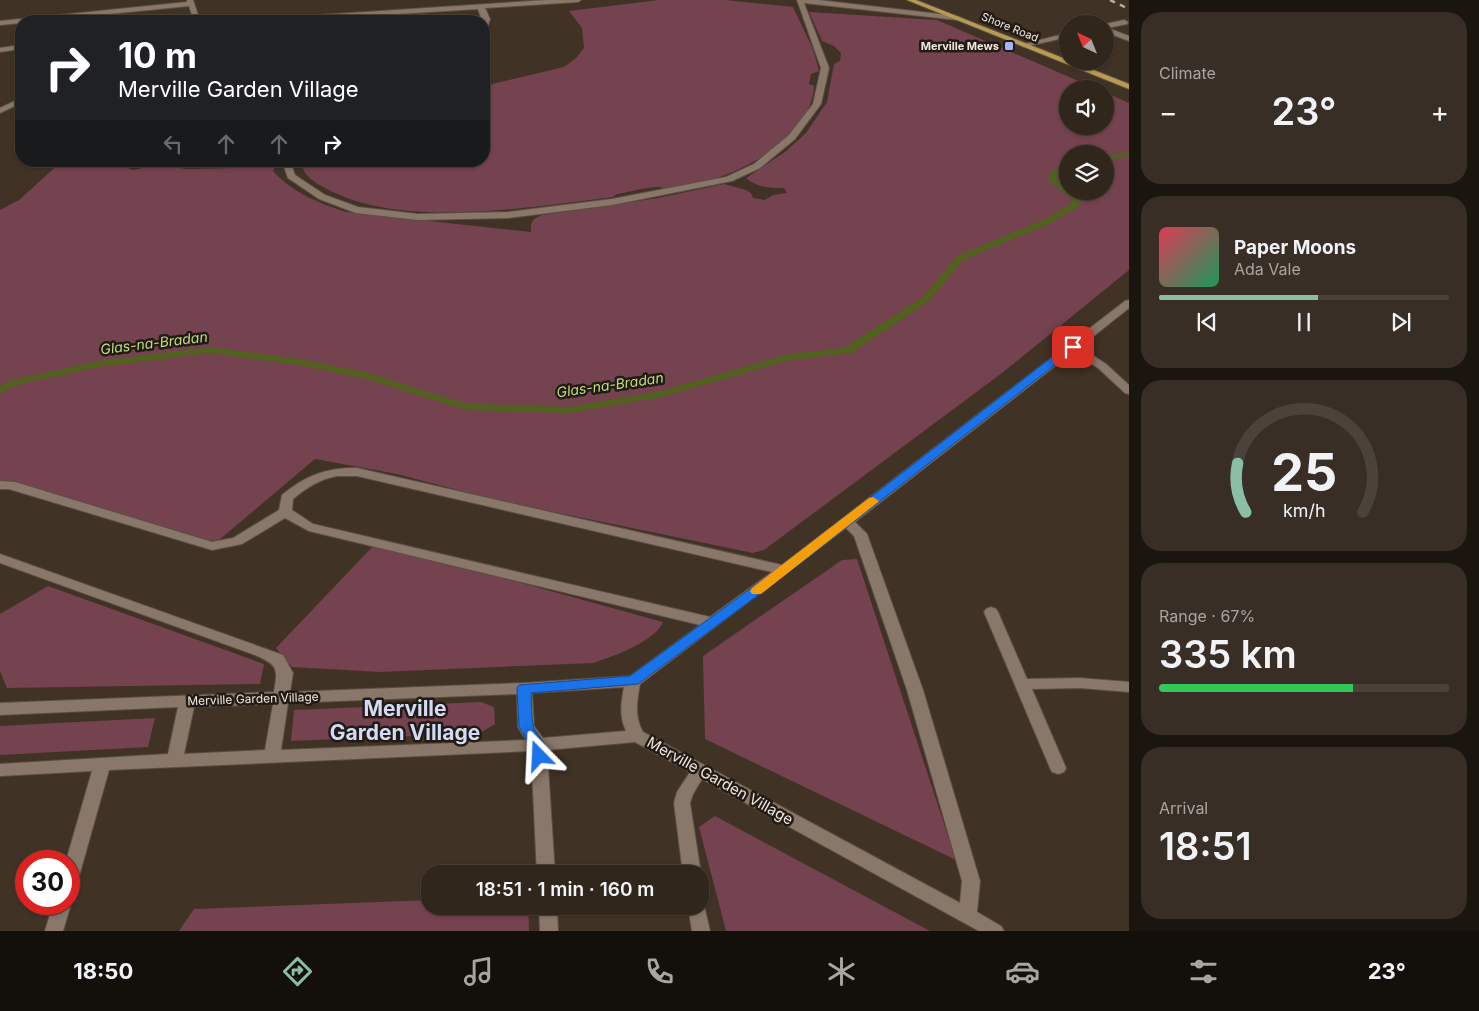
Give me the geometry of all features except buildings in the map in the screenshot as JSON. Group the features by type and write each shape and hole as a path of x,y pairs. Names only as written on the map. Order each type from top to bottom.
{"main road":[{"name":"Shore Road","path":"910,0 1129,87"}],"street":[{"path":"341,15 578,0"},
{"path":"288,167 291,176 322,197 356,210 418,217 508,215 612,202 730,179 757,166 792,137 817,104 825,68 800,0 957,18"},
{"path":"839,4 867,0"},
{"path":"74,15 190,2 195,15"},
{"path":"480,7 484,15"},
{"path":"0,23 15,22"},
{"path":"1114,25 1124,22"},
{"path":"1114,32 1129,39"},
{"path":"1024,45 1059,37"},
{"path":"0,50 15,48"},
{"path":"0,111 15,103"},
{"path":"636,736 629,725 628,705 633,681 784,570 1129,303"},
{"path":"1073,347 1102,366 1129,391"},
{"path":"286,512 287,498 308,481 322,474 342,470 784,570"},
{"path":"0,485 10,485 212,546 236,541 286,512"},
{"path":"286,512 309,527 714,623"},
{"path":"846,521 860,534 915,690 971,881 968,916"},
{"path":"0,558 278,659 285,673 272,756"},
{"path":"991,612 1058,768"},
{"name":"Merville Garden Village","path":"0,709 524,688 633,681"},
{"path":"1022,684 1080,683 1129,687"},
{"path":"524,688 526,727 538,744 545,865"},
{"path":"175,760 187,702"},
{"name":"Merville Garden Village","path":"0,770 175,760 538,744 636,736 995,931"},
{"path":"78,850 102,765"},
{"path":"691,865 682,803 685,792 700,770"},
{"path":"54,931 59,915"},
{"path":"548,915 549,931"},
{"path":"698,915 700,931"}],"shaded area":[{"path":"659,0 725,0 793,7 813,49 819,71 811,74 809,84 814,86 810,106 800,123 786,139 768,153 728,174 708,181 672,189 649,188 617,194 613,197 545,206 468,212 429,212 392,209 359,202 329,190 315,182 305,172 303,167 490,167 490,85 564,67 576,58 584,48 582,28 569,11"},
{"path":"809,12 937,20 1076,80 1059,80 1059,135 1114,135 1114,96 1129,103 1129,270 1002,373 764,550 753,553 496,500 397,474 315,459 212,546 0,485 0,210 19,200 55,167 125,167 133,170 147,167 188,169 275,167 273,171 298,191 316,201 346,212 531,232 533,221 542,215 658,198 724,184 746,190 751,193 753,198 765,200 773,195 787,193 784,188 759,186 746,178 785,152 806,133 827,102 834,64 840,61 841,53 834,46 822,41"},
{"path":"376,543 663,622 652,636 643,642 593,663 380,672 292,667 276,648"},
{"path":"857,559 956,860 705,739 703,656 842,560"},
{"path":"48,586 264,664 260,684 7,688 0,671 0,614"},
{"path":"481,702 494,707 495,724 480,733 291,741 294,710"},
{"path":"155,718 148,747 0,755 0,726"},
{"path":"715,816 930,931 726,931 699,827"},
{"path":"421,900 421,915 528,915 529,931 179,931 194,909"}],"waterway":[{"name":"Glas-na-Bradan","path":"1114,156 1129,154"},
{"name":"Glas-na-Bradan","path":"1059,170 1053,174 1052,180 1059,185"},
{"name":"Glas-na-Bradan","path":"0,390 17,382 98,364 210,350 299,362 365,375 466,407 569,410 662,394 789,357 847,351 926,299 960,258 1048,221 1075,205 1077,200"}],"railway":[{"path":"1110,0 1129,9"}],"slow traffic":[{"path":"757,591 873,501"}],"place":[{"name":"Merville Mews","path":"1009,46"}],"district":[{"name":"Merville Garden Village","path":"405,721"}],"route":[{"path":"539,756 538,744 526,727 524,688 633,681 784,570 1073,347"}]}
